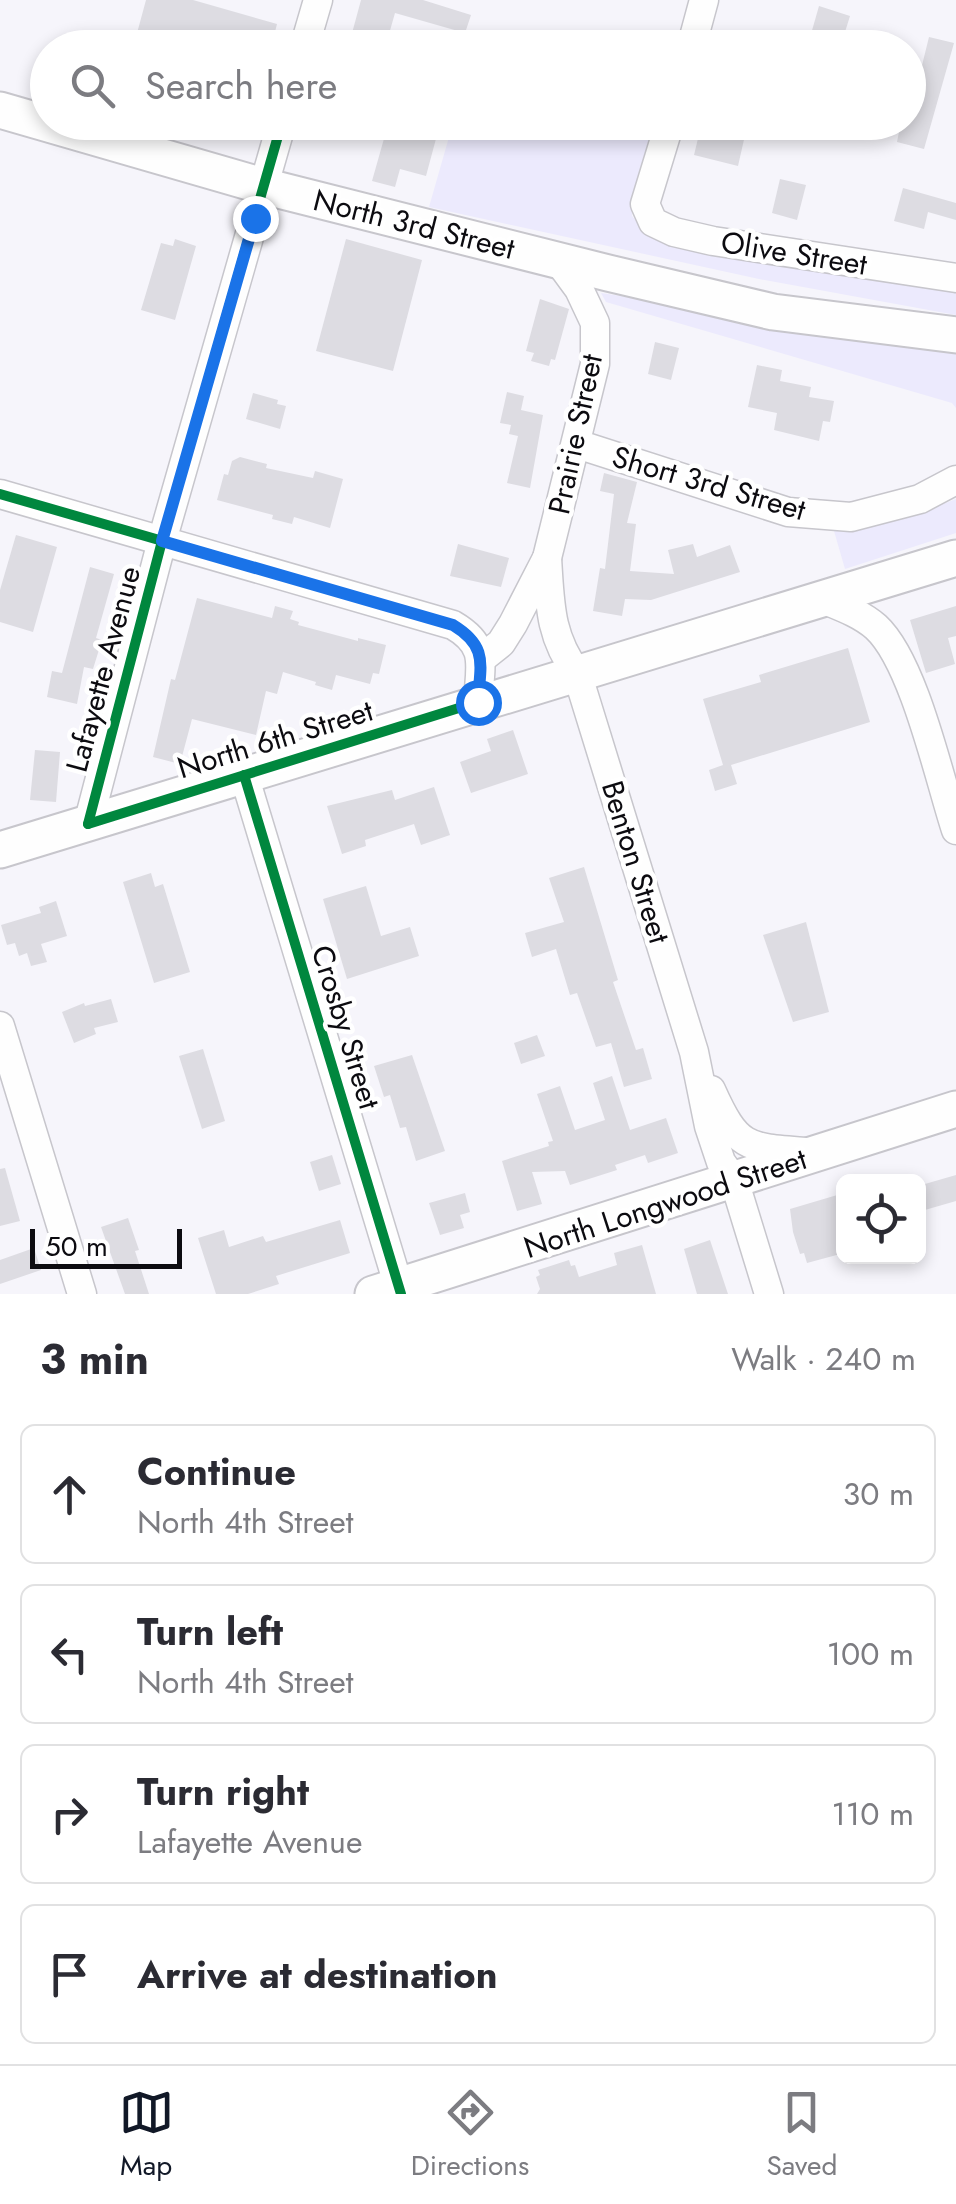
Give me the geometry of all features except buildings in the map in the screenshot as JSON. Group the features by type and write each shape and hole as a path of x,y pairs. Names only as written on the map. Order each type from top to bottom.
{"main road":[{"name":"North 3rd Street","path":"0,110 30,119"},
{"name":"North 3rd Street","path":"104,140 264,186 773,312 956,335"},
{"name":"North 6th Street","path":"0,850 956,558"},
{"name":"North Longwood Street","path":"391,1292 956,1109"}],"street":[{"path":"309,30 318,0"},
{"path":"696,30 704,0"},
{"name":"Lafayette Avenue","path":"88,824 162,541 277,140"},
{"name":"Olive Street","path":"665,140 645,204 653,222 674,232 956,278"},
{"name":"Prairie Street","path":"481,659 514,624 546,558 595,364 595,323 579,288 558,259"},
{"name":"Short 3rd Street","path":"577,444 788,512 851,517 920,500 956,480"},
{"path":"0,494 453,625 471,636 478,646 478,702"},
{"name":"Prairie Street","path":"546,558 552,626 562,653 577,673"},
{"path":"820,598 874,626 891,644 914,698 956,830"},
{"name":"Benton Street","path":"577,673 694,1052 709,1126 722,1162 734,1180 770,1294"},
{"name":"Crosby Street","path":"244,775 391,1292"},
{"path":"0,1026 82,1294"},
{"name":"Benton Street","path":"694,1052 722,1115 743,1143 764,1149 822,1153"}],"shaded area":[{"path":"448,140 648,140 632,201 632,216 642,227 956,291 956,315 759,279 429,207"},
{"path":"601,293 956,346 956,408 952,403 606,302"},
{"path":"956,499 956,533 845,569 832,524 910,513"}],"cycle path":[{"path":"88,824 162,541 277,140"},
{"path":"0,494 453,625 472,641 480,658 478,702 88,824"},
{"path":"244,775 401,1294"}],"route":[{"path":"255,218 162,541 453,625 471,636 478,646 478,702"}]}
